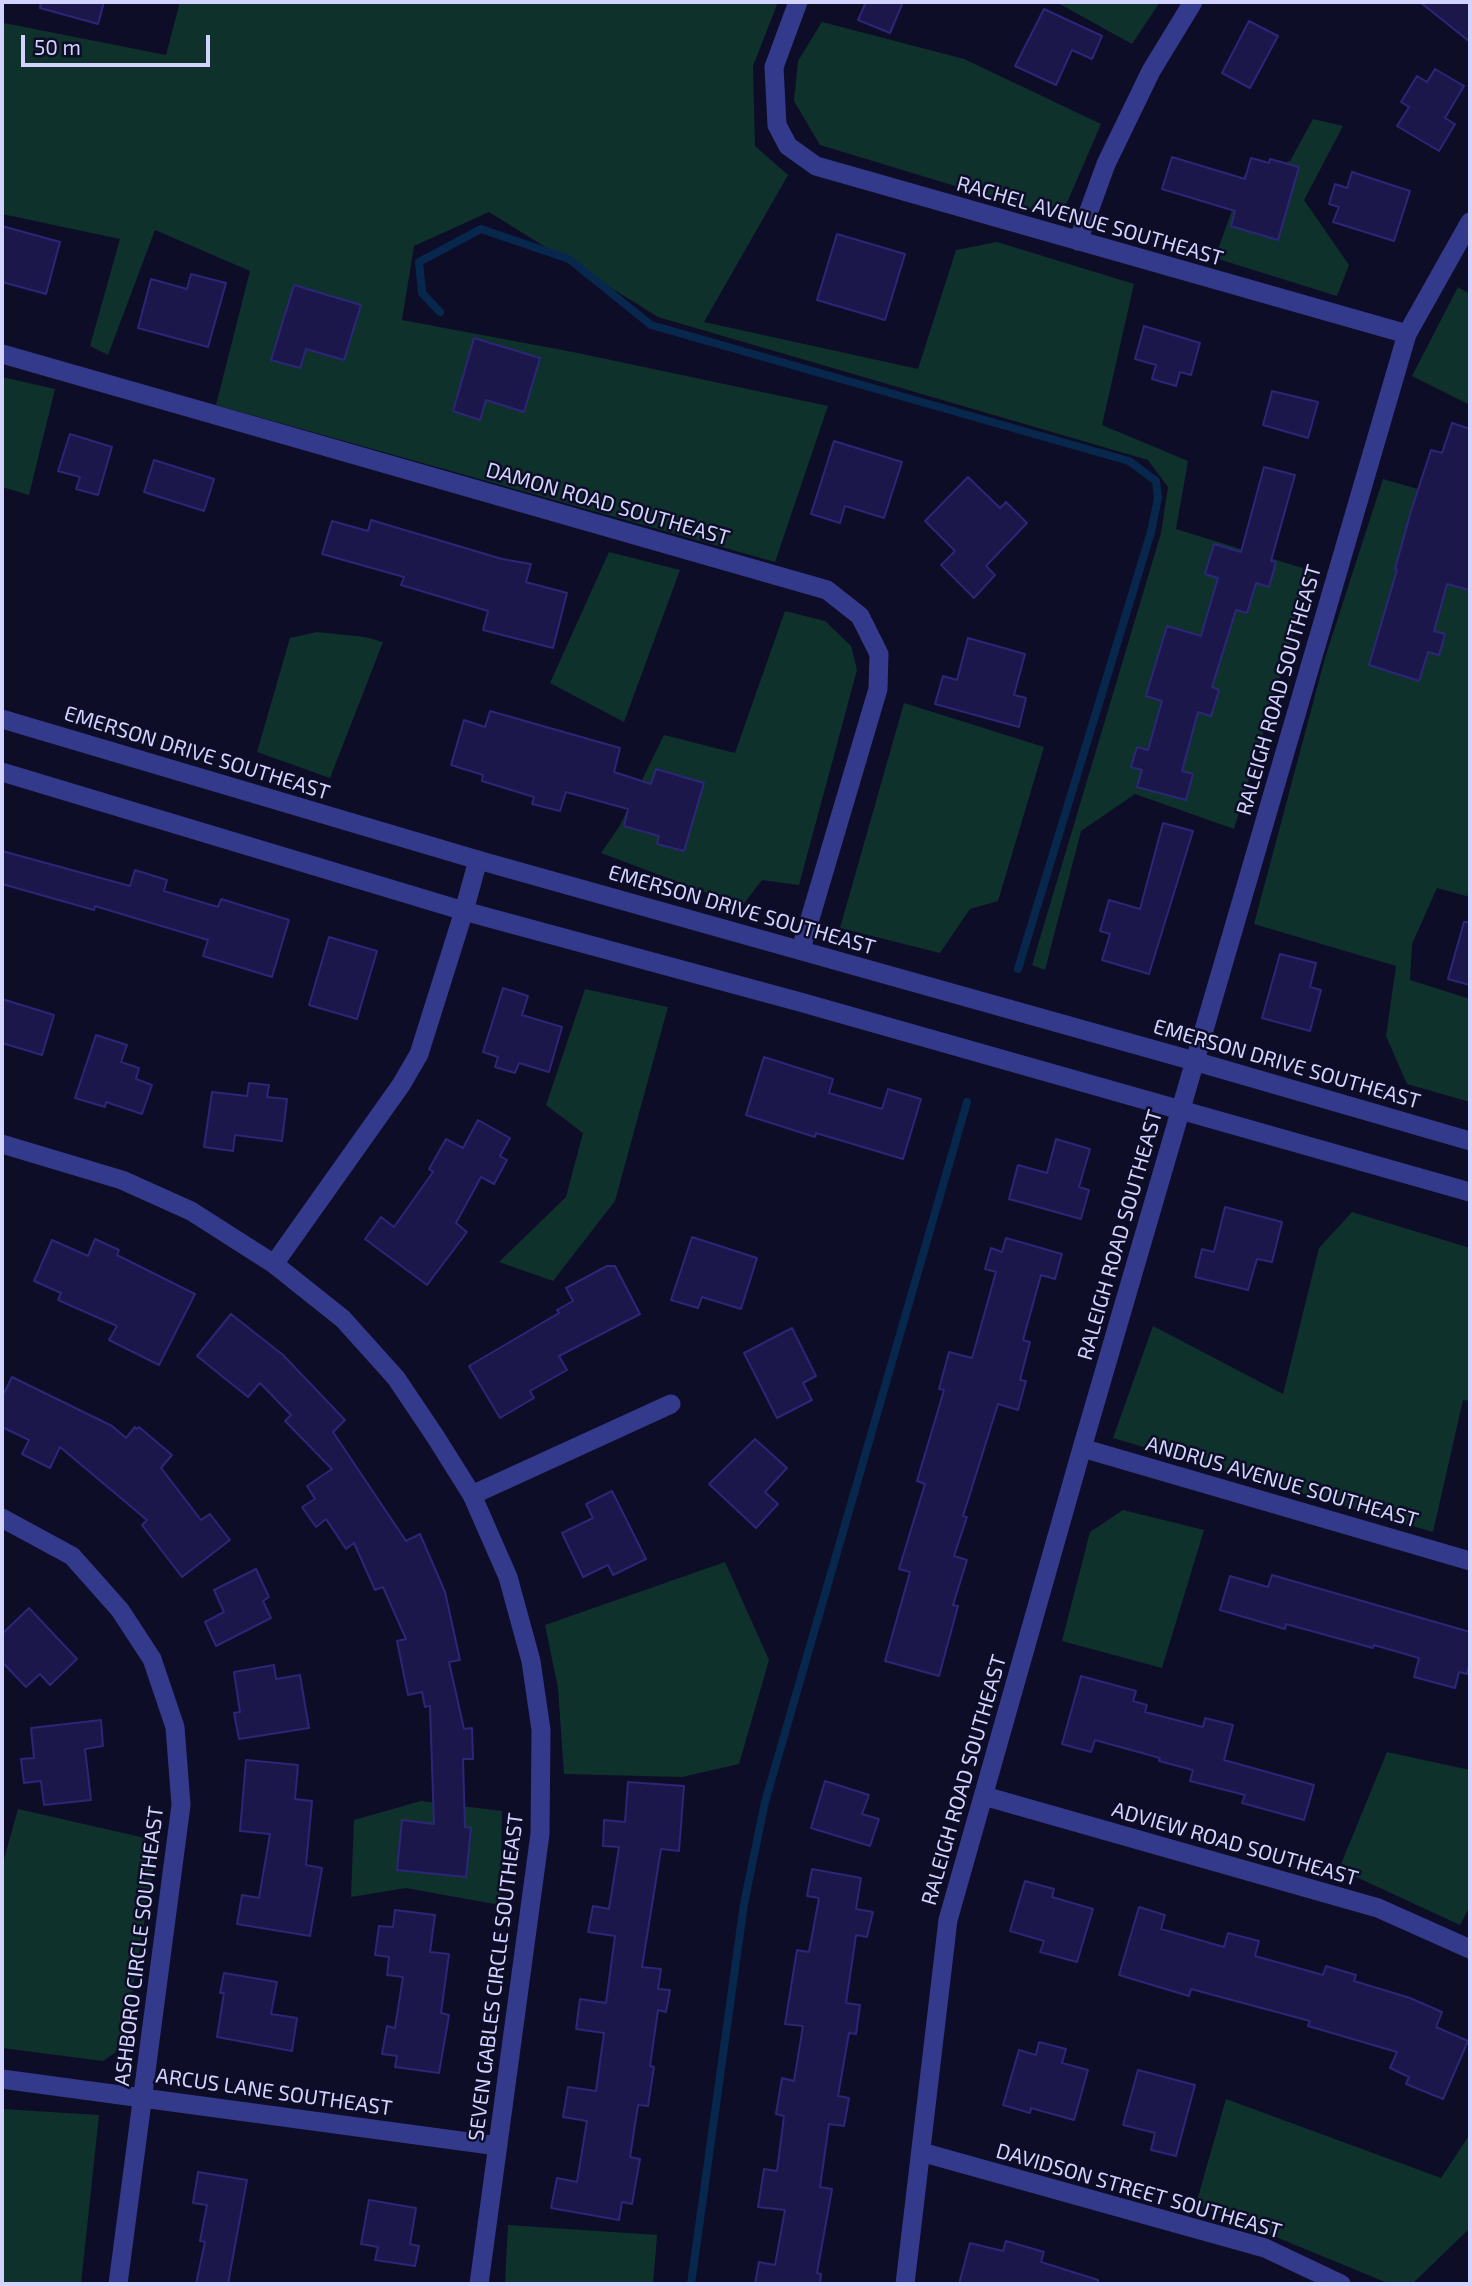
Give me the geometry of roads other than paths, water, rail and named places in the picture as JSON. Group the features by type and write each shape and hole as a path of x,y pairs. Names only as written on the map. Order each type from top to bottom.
{"street":[{"name":"RACHEL AVENUE SOUTHEAST","path":"798,2 774,67 777,125 788,146 816,166 1407,334"},
{"path":"1078,241 1106,164 1151,71 1193,2"},
{"name":"RALEIGH ROAD SOUTHEAST","path":"905,2284 948,1920 1180,1109 1407,334 1470,222"},
{"name":"DAMON ROAD SOUTHEAST","path":"2,355 827,590 860,616 879,654 878,688 801,949"},
{"name":"EMERSON DRIVE SOUTHEAST","path":"2,719 478,860 801,949 1470,1141"},
{"path":"2,772 464,911 800,1002 1470,1192"},
{"path":"274,1264 401,1085 419,1054 478,860"},
{"name":"SEVEN GABLES CIRCLE SOUTHEAST","path":"3,1150 122,1180 191,1211 274,1264 343,1320 396,1378 472,1495 508,1577 531,1661 541,1730 540,1834 479,2284"},
{"path":"472,1495 671,1405"},
{"name":"ANDRUS AVENUE SOUTHEAST","path":"1082,1448 1470,1561"},
{"name":"ASHBORO CIRCLE SOUTHEAST","path":"2,1518 72,1556 120,1609 152,1659 175,1727 181,1805 118,2284"},
{"name":"ADVIEW ROAD SOUTHEAST","path":"984,1796 1378,1908 1470,1949"},
{"name":"ARCUS LANE SOUTHEAST","path":"2,2079 498,2146"},
{"name":"DAVIDSON STREET SOUTHEAST","path":"921,2152 1265,2248 1341,2284"}],"waterway":[{"path":"440,312 422,293 419,262 481,229 569,259 651,325 1129,461 1156,481 1158,498 1151,532 1018,969"},
{"path":"691,2284 744,1904 765,1802 967,1102"}]}
